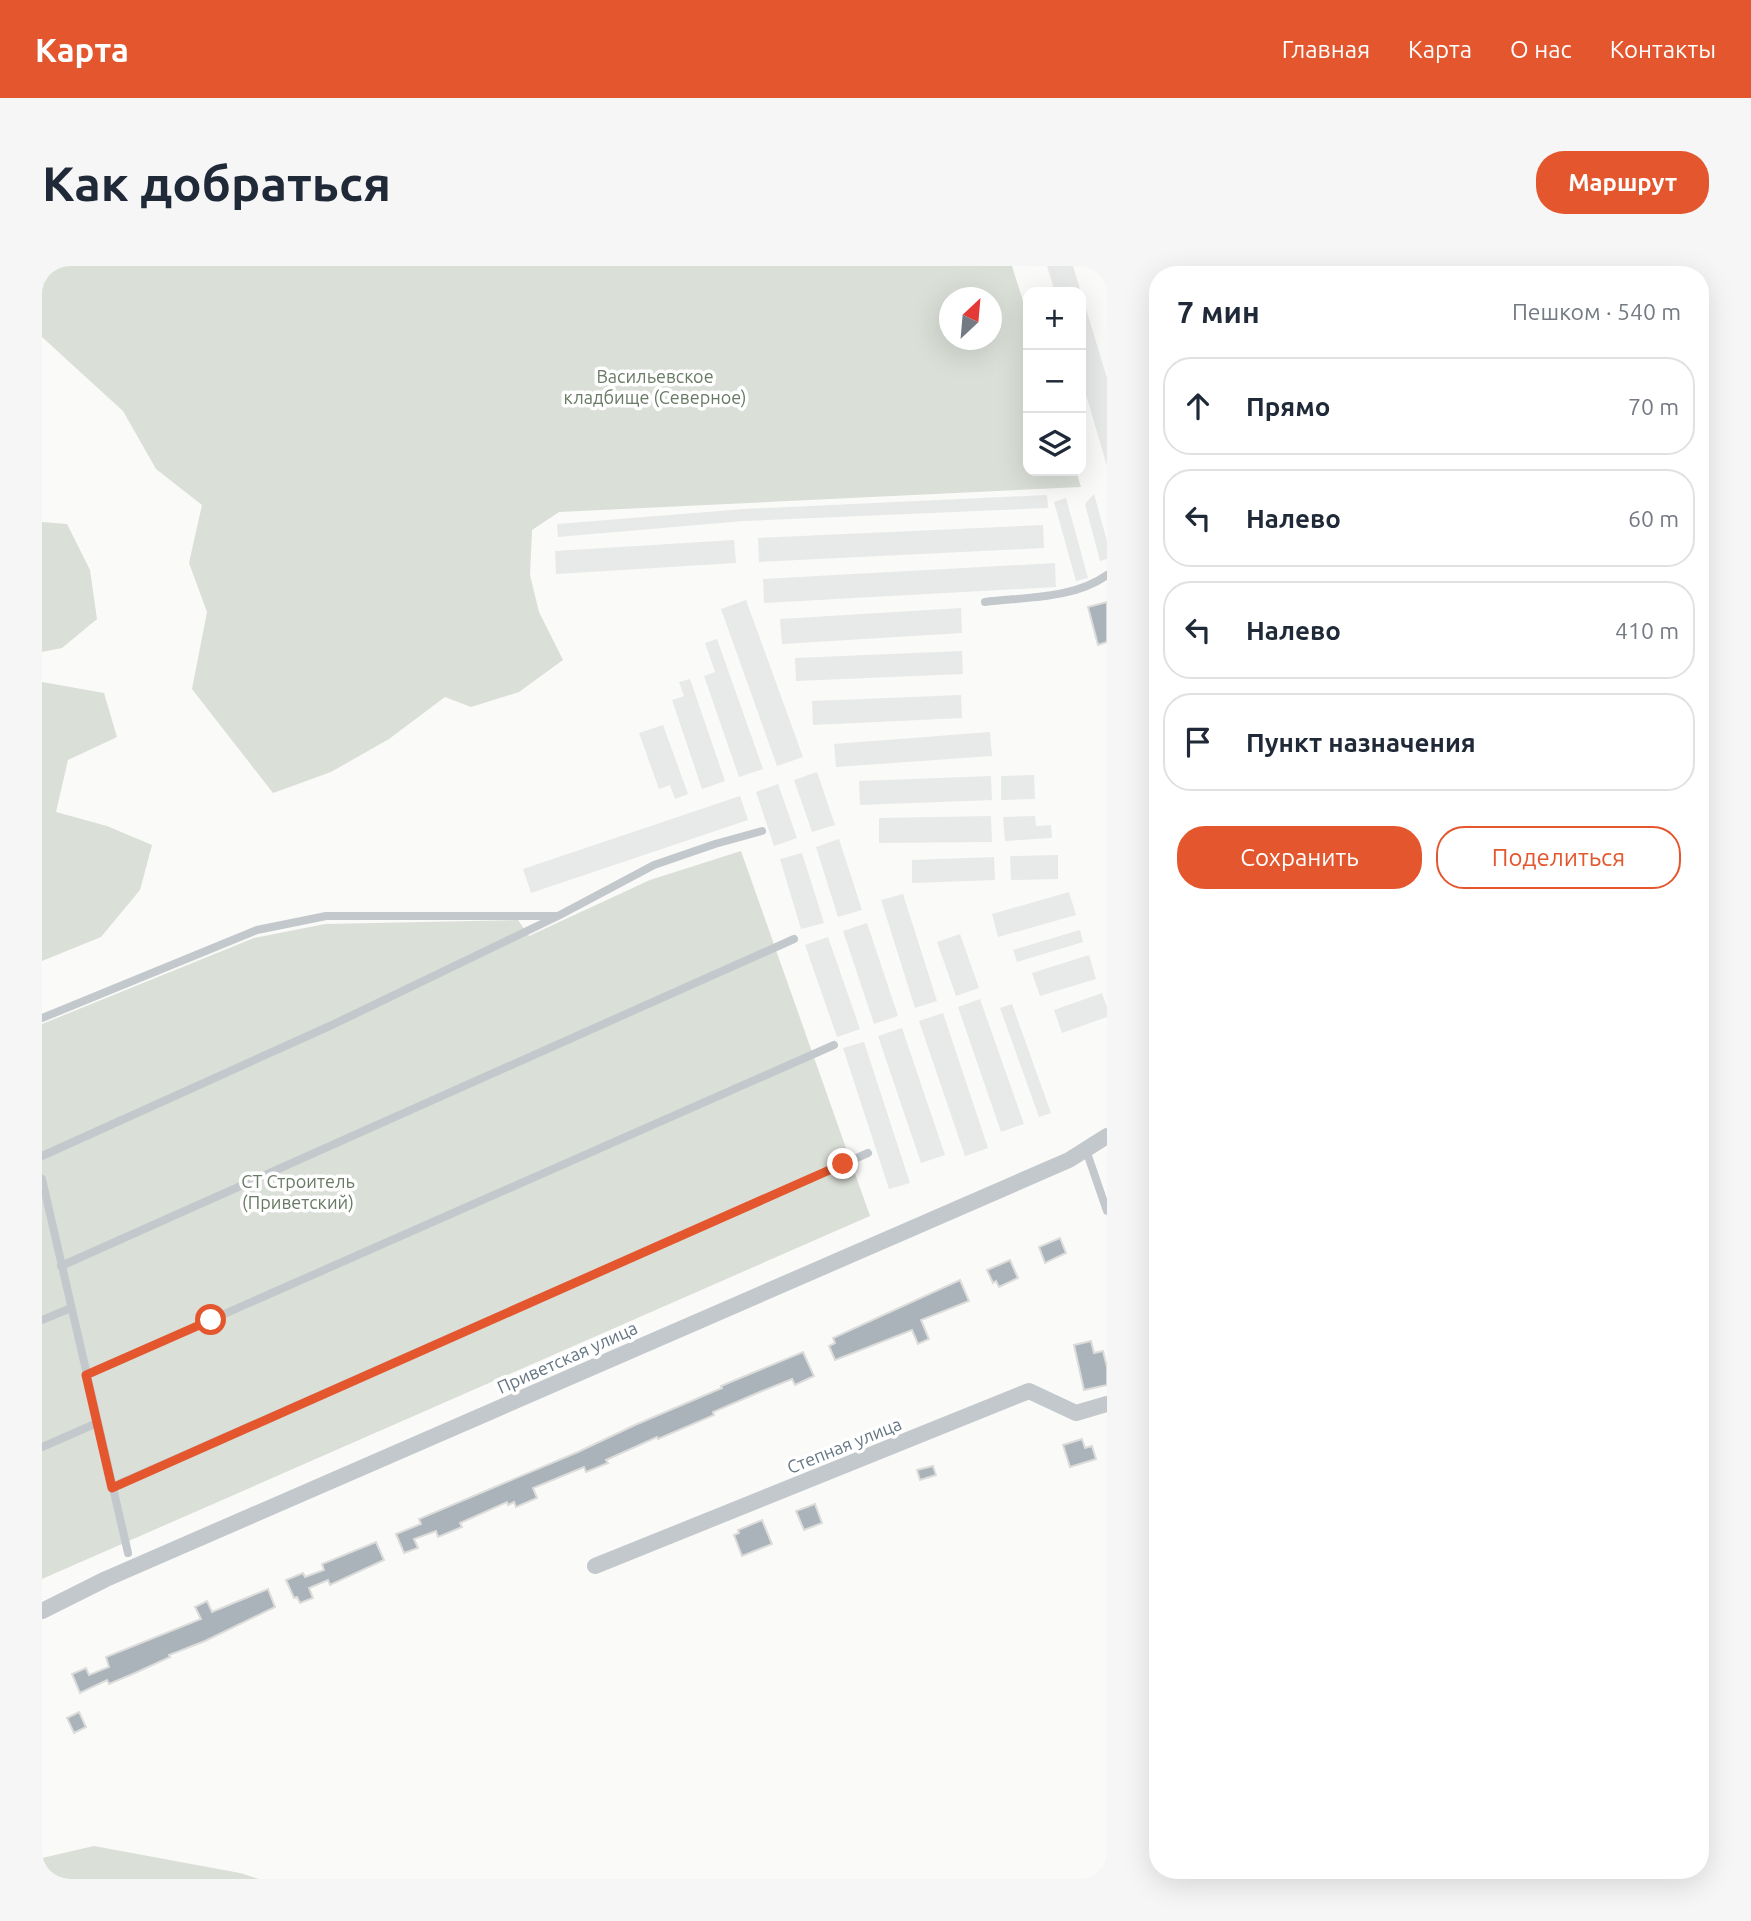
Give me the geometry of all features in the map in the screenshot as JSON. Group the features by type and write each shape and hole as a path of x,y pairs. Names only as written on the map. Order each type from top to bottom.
{"street":[{"name":"Приветская улица","path":"42,1611 106,1579 1069,1160 1107,1136"},
{"name":"Степная улица","path":"595,1566 1030,1391 1076,1413 1107,1404"}],"lane":[{"path":"985,602 1071,591 1097,582 1107,575"},
{"path":"42,1156 332,1025 558,916 654,865 762,831"},
{"path":"42,1018 257,930 326,916 558,916"},
{"path":"61,1266 794,939"},
{"path":"86,1375 834,1045"},
{"path":"1086,1150 1107,1211"},
{"path":"112,1488 868,1153"},
{"path":"42,1179 128,1553"},
{"path":"42,1320 71,1308"},
{"path":"42,1447 97,1423"}],"shaded area":[{"path":"1047,266 1073,266 1079,287 1053,287"},
{"path":"1086,309 1107,378 1107,466 1086,395"},
{"path":"1094,494 1107,541 1107,559 1100,561 1085,504"},
{"path":"1047,495 1048,508 744,521 558,537 557,524 744,509"},
{"path":"1066,498 1088,578 1076,581 1054,502"},
{"path":"1043,525 1044,548 759,562 758,538"},
{"path":"734,540 736,563 556,574 555,551"},
{"path":"1055,563 1056,587 764,603 763,579"},
{"path":"746,600 803,757 777,766 721,609"},
{"path":"961,608 962,633 782,644 780,619"},
{"path":"717,639 763,769 739,777 704,676 715,672 705,643"},
{"path":"962,651 963,674 796,681 795,658"},
{"path":"690,679 725,781 702,789 672,700 684,696 679,682"},
{"path":"961,695 962,718 813,725 812,701"},
{"path":"663,725 688,794 675,799 670,785 659,789 639,733"},
{"path":"990,732 992,756 836,767 834,744"},
{"path":"817,772 835,825 812,832 794,780"},
{"path":"1034,775 1035,799 1001,800 1001,776"},
{"path":"991,776 992,800 860,805 859,781"},
{"path":"778,784 797,838 774,846 756,792"},
{"path":"740,796 748,820 531,893 523,869"},
{"path":"991,816 992,842 879,843 879,818"},
{"path":"1035,816 1036,826 1051,825 1052,838 1005,841 1003,817"},
{"path":"839,839 862,910 838,917 816,847"},
{"path":"802,853 824,923 801,929 780,859"},
{"path":"1058,855 1058,879 1011,880 1010,856"},
{"path":"994,857 995,880 912,883 912,860"},
{"path":"1069,892 1076,915 998,937 992,914"},
{"path":"903,894 937,1001 915,1008 881,900"},
{"path":"867,923 898,1016 874,1024 843,931"},
{"path":"1080,930 1083,942 1017,962 1013,950"},
{"path":"960,934 979,988 956,996 937,942"},
{"path":"828,937 860,1029 837,1037 805,945"},
{"path":"1089,955 1096,979 1040,996 1032,973"},
{"path":"1102,993 1107,1017 1062,1033 1054,1010"},
{"path":"980,999 1024,1124 1001,1132 958,1007"},
{"path":"1012,1004 1051,1113 1039,1117 1000,1008"},
{"path":"943,1013 988,1148 965,1156 919,1021"},
{"path":"902,1028 945,1155 921,1163 878,1036"},
{"path":"864,1042 910,1183 889,1189 843,1048"}],"green space":[{"name":"Васильевское кладбище (Северное)","path":"42,266 1012,266 1023,301 1023,476 1078,476 1081,487 559,512 532,530 530,575 539,612 563,660 519,692 471,707 445,697 389,739 331,772 273,793 192,689 207,612 189,563 202,505 156,469 123,411 42,337"},
{"path":"42,522 67,524 90,570 97,619 62,648 42,652"},
{"path":"42,682 104,693 117,737 68,760 56,812 107,826 152,845 140,890 101,937 42,961"},
{"name":"СТ Строитель (Приветский)","path":"741,851 870,1216 42,1579 42,1024 254,938 325,924 518,920 529,936 650,880"},
{"path":"94,1846 240,1873 259,1879 42,1879 42,1858"}],"building":[{"path":"1107,602 1107,642 1098,645 1088,607"},
{"path":"1060,1238 1066,1253 1045,1263 1039,1247"},
{"path":"1010,1260 1018,1278 999,1287 996,1281 993,1283 987,1270"},
{"path":"960,1280 969,1301 921,1320 929,1339 918,1344 912,1330 835,1360 829,1346 835,1343 833,1338"},
{"path":"1091,1341 1094,1353 1103,1351 1107,1367 1107,1385 1084,1390 1074,1345"},
{"path":"803,1352 814,1376 795,1385 792,1379 606,1460 608,1463 586,1472 584,1467 533,1488 537,1498 516,1507 514,1502 508,1505 507,1502 460,1523 462,1527 438,1537 436,1531 414,1539 418,1548 404,1553 396,1534 421,1524 419,1519"},
{"path":"1082,1439 1085,1448 1092,1446 1096,1459 1070,1467 1063,1445"},
{"path":"933,1466 936,1475 920,1480 917,1470"},
{"path":"815,1504 822,1523 804,1530 796,1511"},
{"path":"762,1520 772,1544 742,1556 734,1535 739,1533 738,1530"},
{"path":"376,1542 384,1560 330,1585 328,1580 309,1588 313,1598 300,1603 297,1597 294,1598 286,1580 303,1573 305,1577 324,1570 322,1564"},
{"path":"268,1589 275,1607 135,1673 109,1684 107,1680 80,1693 72,1674 86,1668 89,1675 109,1667 106,1657 201,1619 195,1607 207,1601 212,1612"},
{"path":"79,1712 86,1727 74,1733 67,1718"}],"route":[{"path":"211,1320 86,1375 112,1488 843,1164"}]}
